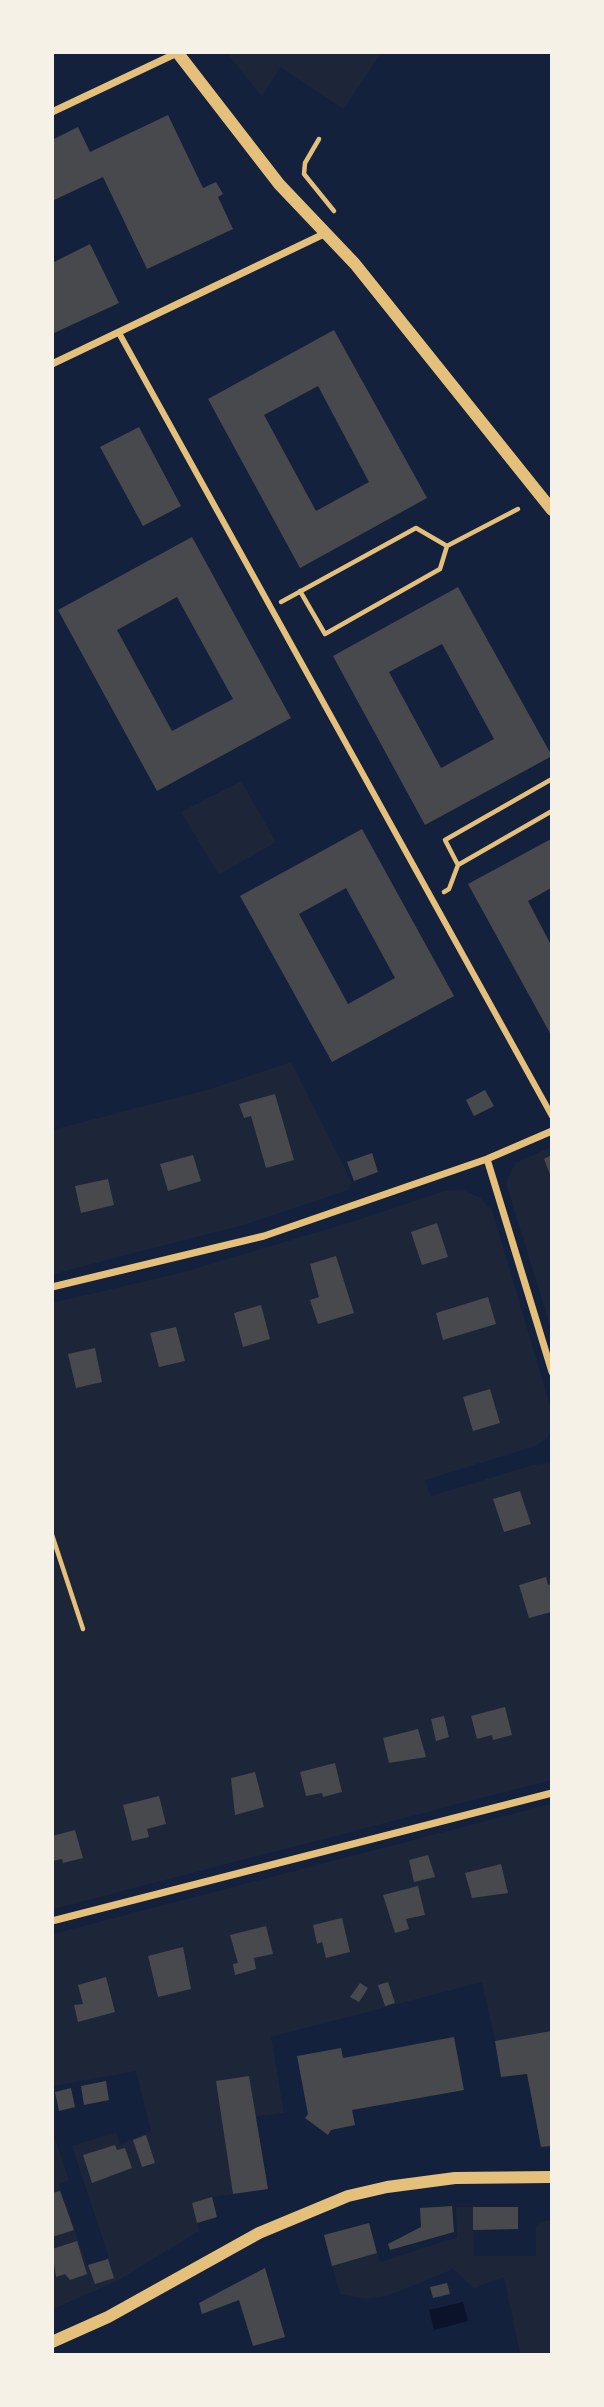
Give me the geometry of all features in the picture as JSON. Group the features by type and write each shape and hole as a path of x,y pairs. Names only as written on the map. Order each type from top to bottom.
{"street":[{"path":"52,112 177,53 279,184 355,264 551,510"},
{"path":"52,364 327,233"},
{"path":"119,333 551,1116"},
{"path":"52,1287 264,1236 487,1159 551,1131"},
{"path":"487,1159 551,1372"},
{"path":"52,1921 551,1793"},
{"path":"52,2342 108,2318 278,2224 348,2196 387,2187 455,2178 551,2176"}],"path":[{"path":"319,139 304,163 304,174 334,211"},
{"path":"300,591 324,634 440,569 447,546 518,509"},
{"path":"271,607 416,528 447,546"},
{"path":"458,865 445,840 551,779"},
{"path":"430,900 449,889 458,865 551,811"},
{"path":"52,1535 83,1629"}],"shaded area":[{"path":"227,53 381,53 344,109 280,67 262,97"},
{"path":"241,781 276,842 219,875 181,812"},
{"path":"291,1062 352,1183 348,1190 247,1224 53,1274 52,1130 207,1090"},
{"path":"551,1147 551,1329 506,1183 515,1163"},
{"path":"463,1190 479,1197 492,1210 551,1409 551,1428 548,1437 536,1446 425,1480 431,1496 533,1465 551,1463 551,1780 53,1909 52,1303 184,1272 444,1191"},
{"path":"551,1804 551,2031 495,2041 482,1982 271,2037 284,2113 222,2121 233,2194 212,2197 217,2217 197,2223 199,2231 117,2281 53,2309 52,2129 69,2180 59,2184 87,2266 109,2258 72,2146 116,2132 120,2145 151,2131 136,2071 53,2086 53,1934"},
{"path":"456,2207 473,2207 474,2256 536,2256 536,2228 540,2222 551,2220 551,2354 520,2354 504,2277 474,2288 453,2269 390,2295 366,2299 340,2294 332,2266 377,2253 380,2262 457,2237"},
{"path":"463,2302 468,2321 434,2330 429,2310"}],"building":[{"path":"168,115 203,188 216,182 223,194 218,197 233,229 147,269 103,177 52,201 52,140 78,127 90,152"},
{"path":"90,244 119,303 52,334 52,263"},
{"path":"334,330 427,498 300,568 208,399","holes":["318,386 369,482 316,511 264,415"]},
{"path":"139,427 181,506 143,526 100,447"},
{"path":"192,537 291,718 157,791 58,610","holes":["177,597 233,699 172,731 117,630"]},
{"path":"458,587 552,756 425,825 333,656","holes":["442,644 494,739 441,768 389,672"]},
{"path":"362,829 454,996 332,1062 240,896","holes":["346,888 395,978 348,1004 299,914"]},
{"path":"551,839 551,888 528,901 551,945 551,1035 468,884"},
{"path":"485,1090 494,1106 474,1116 466,1100"},
{"path":"275,1094 294,1160 266,1168 251,1116 244,1118 239,1104"},
{"path":"372,1153 378,1172 354,1181 347,1162"},
{"path":"193,1155 201,1181 168,1191 160,1164"},
{"path":"551,1155 551,1177 544,1159"},
{"path":"108,1179 114,1205 81,1213 75,1186"},
{"path":"437,1223 448,1257 422,1265 411,1232"},
{"path":"336,1256 354,1313 318,1324 310,1300 319,1297 310,1264"},
{"path":"488,1297 496,1324 443,1340 436,1313"},
{"path":"261,1305 270,1339 243,1347 234,1313"},
{"path":"176,1327 185,1361 159,1367 150,1333"},
{"path":"95,1348 102,1382 76,1388 68,1354"},
{"path":"490,1389 500,1423 473,1431 463,1397"},
{"path":"520,1491 531,1524 504,1532 493,1499"},
{"path":"546,1577 548,1585 551,1584 551,1612 529,1618 519,1585"},
{"path":"505,1707 512,1735 493,1740 492,1735 477,1739 471,1716"},
{"path":"444,1716 449,1737 436,1741 431,1719"},
{"path":"418,1729 426,1757 389,1763 383,1738"},
{"path":"335,1763 342,1792 323,1797 322,1793 306,1796 300,1772"},
{"path":"255,1772 264,1807 235,1815 231,1778"},
{"path":"159,1796 166,1824 147,1829 149,1837 132,1841 123,1805"},
{"path":"75,1830 83,1858 63,1863 62,1859 52,1861 52,1836"},
{"path":"428,1855 435,1877 414,1882 409,1860"},
{"path":"501,1864 508,1893 472,1898 465,1873"},
{"path":"418,1886 425,1915 406,1919 409,1929 395,1933 383,1895"},
{"path":"342,1918 350,1952 326,1958 322,1942 317,1944 313,1925"},
{"path":"266,1926 273,1954 254,1958 256,1969 235,1975 233,1964 238,1963 230,1935"},
{"path":"183,1947 191,1989 158,1997 148,1956"},
{"path":"106,1977 115,2012 78,2022 74,2005 83,2004 78,1985"},
{"path":"388,1982 395,2003 385,2006 378,1985"},
{"path":"360,1983 368,1988 359,2002 350,1997"},
{"path":"551,2031 551,2146 541,2147 527,2074 501,2077 495,2041"},
{"path":"454,2037 464,2090 352,2110 355,2125 331,2130 328,2135 305,2118 308,2114 297,2056 341,2048 343,2058"},
{"path":"249,2076 268,2189 233,2194 216,2081"},
{"path":"106,2081 109,2100 84,2105 81,2086"},
{"path":"71,2088 75,2107 59,2111 55,2092"},
{"path":"146,2135 155,2163 142,2167 133,2140"},
{"path":"115,2145 117,2150 125,2148 132,2168 92,2183 83,2155"},
{"path":"60,2191 74,2230 52,2237 52,2193"},
{"path":"212,2197 217,2217 197,2223 192,2203"},
{"path":"452,2206 454,2232 390,2250 388,2244 421,2227 420,2208"},
{"path":"473,2207 518,2207 518,2229 473,2230"},
{"path":"369,2223 377,2253 332,2266 324,2235"},
{"path":"77,2241 87,2274 70,2280 65,2274 56,2277 52,2249"},
{"path":"108,2259 114,2278 95,2284 88,2265"},
{"path":"265,2268 285,2337 253,2346 239,2300 202,2314 199,2303"},
{"path":"447,2283 450,2294 433,2298 430,2287"}]}
